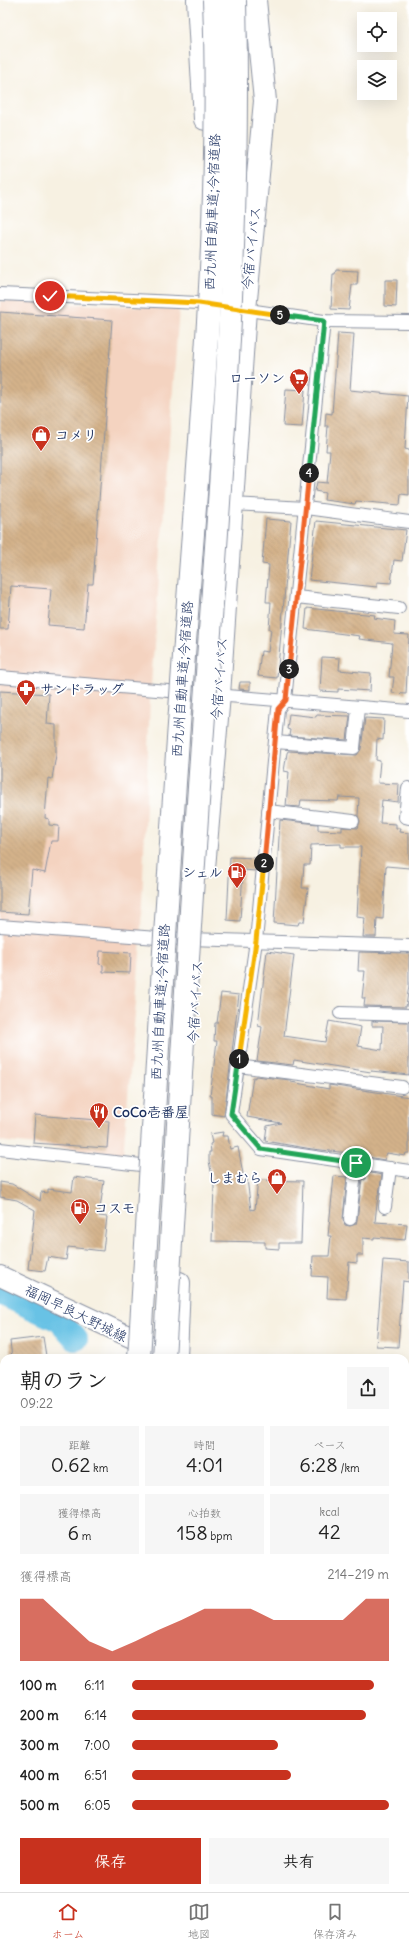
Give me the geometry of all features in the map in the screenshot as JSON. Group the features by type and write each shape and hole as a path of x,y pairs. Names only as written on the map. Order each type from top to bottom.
{"highway":[{"path":"133,1352 141,1165 188,512 199,303 205,100 198,0"},
{"name":"西九州自動車道;今宿道路","path":"133,1352 213,237 216,123 214,0"},
{"name":"西九州自動車道;今宿道路","path":"164,1354 192,877 225,428 235,238 235,0"},
{"name":"今宿バイパス","path":"175,1354 198,940 219,695 245,310 265,101 255,0"}],"main road":[{"name":"福岡早良大野城線","path":"0,1276 133,1352 147,1354"}],"street":[{"path":"0,294 199,303 324,321 409,322"},
{"path":"324,321 286,700 278,709 256,941 231,1114 261,1149 409,1171"},
{"path":"188,512 232,504 306,508 409,522"},
{"path":"296,597 399,608"},
{"path":"0,677 286,700 358,708 409,711"},
{"path":"275,742 354,748 358,708"},
{"path":"408,788 405,817 409,818"},
{"path":"268,810 353,821"},
{"path":"0,926 157,938 409,946"},
{"path":"340,1013 409,1014"},
{"path":"238,1066 402,1087"},
{"path":"0,1149 141,1165"},
{"path":"350,1219 356,1163"},
{"path":"385,1207 390,1168"}],"shaded area":[{"path":"0,301 179,308 150,699 140,954 123,1156 112,1153 0,1141"}],"building":[{"path":"336,270 358,271 357,285 352,285 349,310 331,309 333,274 335,274"},
{"path":"385,280 397,280 396,307 385,306"},
{"path":"0,312 112,320 93,584 88,584 84,628 48,625 51,589 11,586 8,629 0,629"},
{"path":"338,333 354,334 350,390 408,396 405,449 409,450 409,495 401,494 400,505 356,501 355,504 324,500 325,493 315,491 317,482 327,483 330,451 326,451 328,426 325,426 326,413 332,414"},
{"path":"286,389 305,390 302,427 283,426"},
{"path":"266,519 291,521 277,678 258,676 261,651 268,652 271,629 269,629 271,602 266,602 269,565 262,564"},
{"path":"316,521 406,530 402,561 394,560 391,583 377,582 377,587 309,580"},
{"path":"307,608 375,615 374,618 395,621 394,634 409,635 406,694 392,693 394,677 389,677 392,643 359,639 360,636 305,629"},
{"path":"322,657 340,658 339,670 371,673 370,691 338,689 338,692 320,691"},
{"path":"240,682 250,682 250,690 239,689"},
{"path":"0,691 49,694 47,724 56,725 56,755 52,779 48,778 45,818 49,819 49,825 59,826 58,841 51,841 45,873 32,870 28,914 0,912"},
{"path":"289,714 316,717 316,715 350,716 347,740 289,736 290,730 287,729"},
{"path":"365,718 384,719 383,740 377,739 376,760 380,761 378,783 399,784 398,802 382,800 380,823 396,824 396,828 400,828 399,832 409,833 409,868 386,866 383,919 377,918 376,937 363,937 365,918 357,917 361,847 341,847 341,844 311,845 310,865 304,865 302,888 308,888 304,922 299,922 298,925 274,923 280,820 318,824 318,830 342,831 342,827 358,828 360,821 358,816 359,798 339,797 338,801 301,800 300,807 286,806 289,772 284,771 287,753 288,751 357,755 361,749"},
{"path":"230,857 256,858 255,871 243,870 240,921 227,920"},
{"path":"100,951 131,953 130,973 103,972 103,965 99,964"},
{"path":"267,951 294,955 284,1036 325,1042 329,1021 361,1027 358,1046 382,1050 383,1026 372,1026 372,1021 409,1022 409,1075 371,1072 294,1060 293,1065 257,1061 262,1027 258,1026"},
{"path":"359,952 409,953 409,985 406,1007 364,1006 365,998 362,998 365,971 358,971"},
{"path":"221,993 239,995 224,1116 212,1114 212,1096 210,1096 217,1041 214,1041 215,1023 217,1023"},
{"path":"255,1076 291,1080 291,1082 329,1089 329,1085 409,1097 409,1153 406,1153 405,1156 387,1153 384,1160 368,1157 368,1155 312,1149 265,1141 267,1126 281,1123 247,1117 253,1077 255,1078"},
{"path":"35,1115 109,1121 107,1148 33,1143"},
{"path":"223,1132 222,1136 228,1136 230,1149 238,1147 244,1179 247,1179 251,1210 255,1209 258,1180 303,1181 301,1243 279,1243 279,1249 265,1248 265,1242 212,1241 214,1187 209,1161 209,1152 211,1152 210,1144 212,1143 210,1134"},
{"path":"366,1172 382,1175 375,1222 407,1224 405,1240 374,1237 374,1239 363,1238 363,1255 357,1255 357,1263 349,1262 346,1299 327,1298 328,1277 312,1276 313,1256 329,1256 331,1236 328,1236 334,1176 347,1177 343,1219 345,1225 350,1226 356,1224 362,1179 365,1180"},
{"path":"74,1177 104,1181 99,1216 107,1217 103,1251 68,1247 66,1260 48,1257 45,1271 28,1269 35,1210 17,1200 0,1197 0,1182 12,1184 40,1201 41,1192 48,1193 48,1189 72,1192"},
{"path":"383,1260 409,1262 409,1282 403,1281 398,1347 376,1346"},
{"path":"43,1337 46,1354 12,1354 10,1341"}],"waterway":[{"path":"0,1293 59,1320 76,1339"}],"place":[{"name":"ローソン","path":"299,395"},
{"name":"コメリ","path":"41,452"},
{"name":"サンドラッグ","path":"26,706"},
{"name":"シェル","path":"237,889"},
{"name":"CoCo壱番屋","path":"99,1129"},
{"name":"しまむら","path":"277,1195"},
{"name":"コスモ","path":"80,1225"}],"route":[{"path":"50,296 199,303 324,321 286,700 278,709 256,941 231,1114 261,1149 356,1163"}]}
